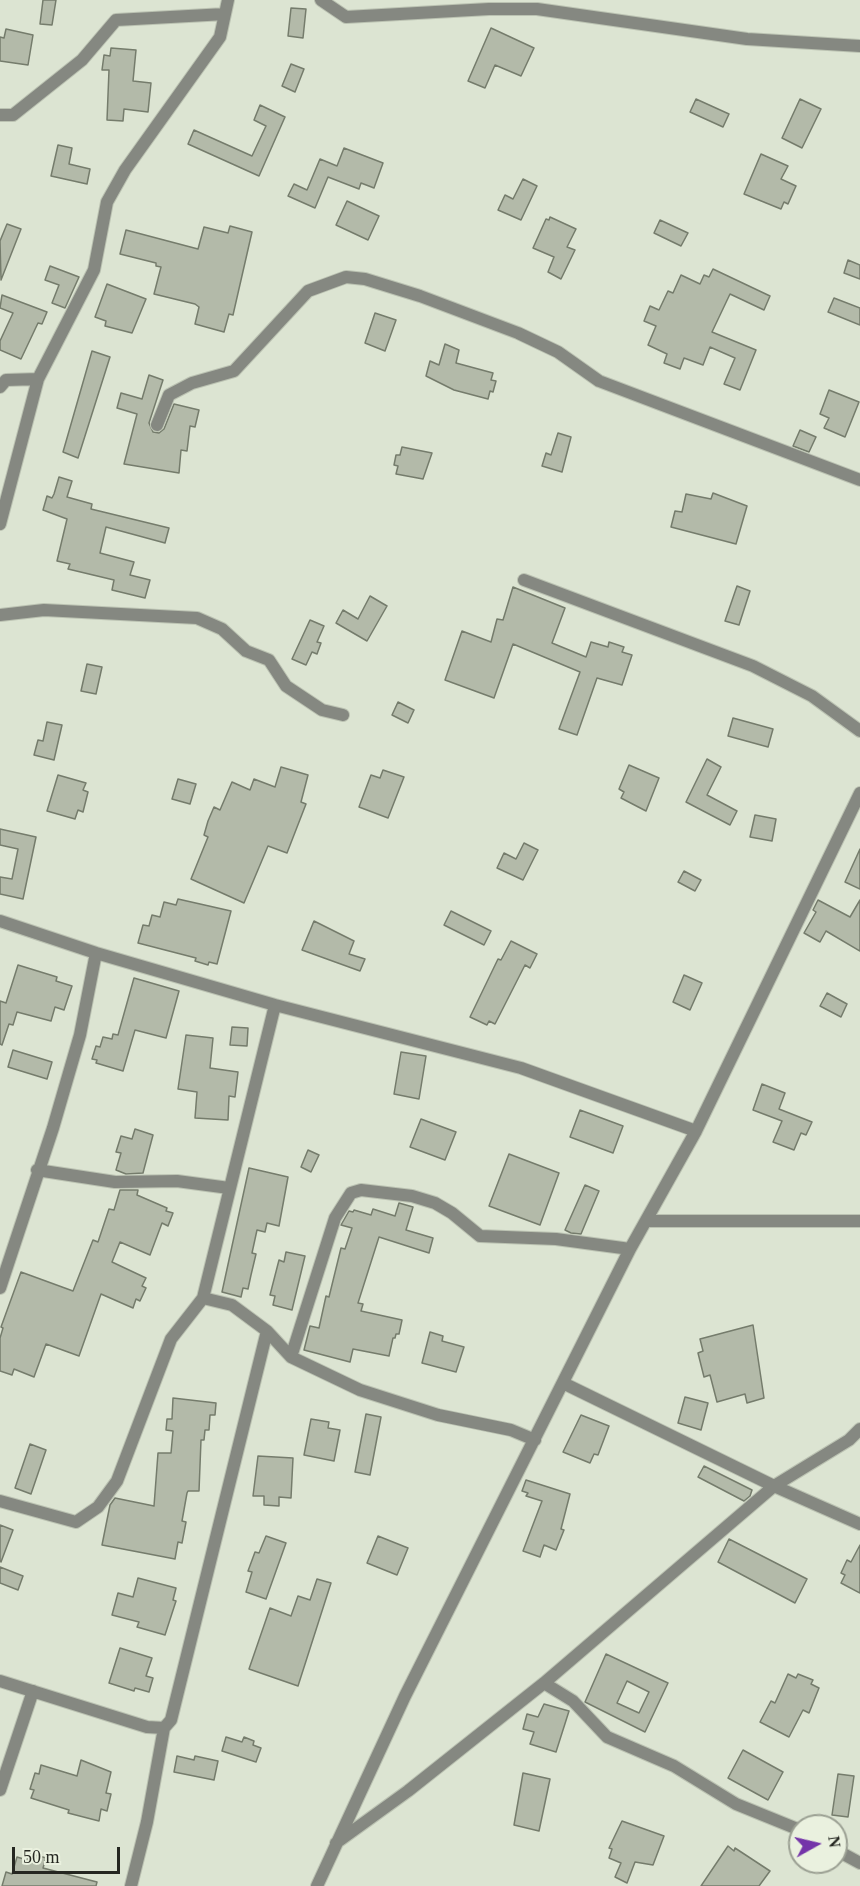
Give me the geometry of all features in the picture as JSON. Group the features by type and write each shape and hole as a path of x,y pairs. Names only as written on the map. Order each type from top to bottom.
{"street":[{"path":"0,524 38,379 94,270 107,202 125,170 220,37 228,0"},
{"path":"321,0 346,17 535,4 747,39 860,46"},
{"path":"0,123 6,115 82,60 116,20 225,14"},
{"path":"157,425 169,395 192,383 234,371 308,291 346,278 365,279 420,296 518,333 558,352 599,381 860,480"},
{"path":"0,387 6,380 38,379"},
{"path":"524,580 753,666 812,696 860,731"},
{"path":"0,615 44,610 197,618 222,629 246,651 269,660 286,686 322,710 343,715"},
{"path":"317,1886 405,1696 630,1249 648,1221 696,1131 860,793"},
{"path":"0,921 96,953 275,1005 521,1068 696,1131"},
{"path":"0,1288 37,1170 53,1128 80,1035 96,953"},
{"path":"0,1501 76,1522 99,1507 117,1481 171,1339 203,1298 275,1005"},
{"path":"37,1170 115,1182 177,1181 229,1188"},
{"path":"291,1357 334,1218 351,1193 361,1190 412,1196 435,1203 452,1213 480,1236 556,1239 630,1249"},
{"path":"648,1221 860,1221"},
{"path":"203,1298 232,1305 267,1331 291,1357 371,1393 438,1415 511,1430 535,1440"},
{"path":"131,1886 147,1822 164,1728 171,1720 267,1331"},
{"path":"563,1383 774,1486 860,1524"},
{"path":"336,1844 408,1791 544,1683 774,1486 849,1440 860,1429"},
{"path":"0,1682 147,1727 164,1728"},
{"path":"544,1683 573,1701 607,1737 674,1766 736,1804 788,1825"},
{"path":"0,1790 33,1691"}],"building":[{"path":"43,0 56,0 52,25 40,24"},
{"path":"291,8 306,9 303,38 288,36"},
{"path":"491,28 534,48 521,76 495,65 485,88 468,81"},
{"path":"6,29 33,35 28,65 0,61 0,37 4,38"},
{"path":"111,48 136,50 133,81 151,83 148,112 124,109 123,121 107,120 109,70 102,70 104,55 110,56"},
{"path":"291,64 304,69 295,92 282,86"},
{"path":"696,99 729,114 723,127 690,112"},
{"path":"800,99 821,109 802,148 782,138"},
{"path":"260,105 285,117 259,176 188,144 194,130 252,156 266,126 254,120"},
{"path":"58,145 72,148 69,164 90,169 87,184 51,176"},
{"path":"344,148 383,163 374,188 361,183 359,189 328,177 315,208 288,196 294,184 307,190 320,159 337,166"},
{"path":"761,154 788,166 781,179 796,186 788,204 784,202 781,209 744,194"},
{"path":"523,179 537,186 521,220 498,210 505,195 513,199"},
{"path":"347,201 379,216 368,240 336,225"},
{"path":"550,217 576,229 567,247 575,250 561,279 548,272 554,257 533,248 546,219 549,220"},
{"path":"660,220 688,233 681,246 654,233"},
{"path":"7,224 21,229 1,280 0,241"},
{"path":"230,226 252,232 233,315 229,314 224,332 195,324 199,307 195,304 154,294 161,267 156,266 156,263 120,254 126,230 198,249 204,227 228,233"},
{"path":"848,260 860,265 860,279 844,273"},
{"path":"50,266 79,277 65,308 52,303 59,285 45,280"},
{"path":"713,269 770,296 764,310 730,294 712,332 756,350 740,390 724,384 735,358 710,347 703,365 684,358 680,369 664,363 667,354 648,345 656,326 644,321 650,306 659,310 668,291 673,293 681,275 700,284 704,275 709,277"},
{"path":"107,284 146,299 132,333 105,326 106,321 95,317"},
{"path":"2,295 47,312 42,324 38,323 21,359 0,350 0,341 13,313 0,308"},
{"path":"834,298 860,308 860,325 828,312"},
{"path":"375,313 396,320 385,351 365,343"},
{"path":"445,344 459,350 456,363 493,373 491,380 496,381 488,399 454,390 426,376 430,361 439,365"},
{"path":"92,351 110,357 78,458 63,452"},
{"path":"149,375 163,380 149,423 153,432 159,433 164,429 174,404 199,410 195,427 190,426 187,451 181,450 179,473 124,464 137,414 117,408 121,393 142,399"},
{"path":"829,390 859,402 845,437 824,428 829,418 820,414"},
{"path":"800,430 816,437 809,452 793,446"},
{"path":"558,433 571,437 562,472 542,466 546,453 551,455"},
{"path":"402,447 432,453 423,479 396,474 398,466 394,465 396,455 400,455"},
{"path":"59,477 72,481 67,497 92,504 91,509 169,528 165,543 106,527 100,553 134,562 130,575 150,580 145,598 112,590 114,580 68,569 70,564 57,561 67,519 43,510 47,496 52,498 54,494"},
{"path":"713,493 747,506 736,544 671,527 675,511 682,512 686,494 711,499"},
{"path":"737,586 750,591 739,625 725,621"},
{"path":"513,587 565,608 552,643 586,657 591,642 608,647 609,642 624,647 622,652 632,655 622,685 597,678 577,735 559,729 580,672 513,644 494,698 445,680 462,631 491,642 497,619 503,620"},
{"path":"370,596 387,606 367,641 336,623 343,610 358,619"},
{"path":"310,620 324,626 317,642 321,643 317,654 312,652 306,665 292,659"},
{"path":"87,664 102,667 96,694 81,691"},
{"path":"398,702 414,710 408,723 392,715"},
{"path":"733,718 773,729 768,747 728,736"},
{"path":"47,722 62,725 54,760 34,755 38,740 43,741"},
{"path":"707,759 721,767 707,795 737,811 730,825 686,802"},
{"path":"629,765 659,778 646,811 621,798 624,792 619,789"},
{"path":"281,767 308,775 301,802 306,804 287,853 268,846 244,903 191,879 208,837 204,835 208,821 214,807 220,810 232,782 250,790 254,779 275,787"},
{"path":"383,770 404,777 388,818 359,807 371,775 380,778"},
{"path":"58,775 86,783 83,790 88,792 83,812 78,810 75,819 47,811"},
{"path":"178,779 196,784 190,804 172,799"},
{"path":"755,815 776,819 772,841 750,837"},
{"path":"0,829 36,837 23,899 0,894 0,877 12,879 18,849 0,845"},
{"path":"524,843 538,850 523,880 497,868 504,853 516,859"},
{"path":"860,849 860,889 845,882"},
{"path":"684,871 701,880 695,891 678,882"},
{"path":"178,899 231,911 217,964 209,962 208,965 195,961 196,958 138,943 143,925 149,926 152,915 160,917 164,902 176,905"},
{"path":"818,900 850,917 860,900 860,951 826,931 820,942 804,933 816,912 813,910"},
{"path":"451,911 491,931 484,945 444,925"},
{"path":"314,921 354,941 349,954 365,959 360,971 302,950"},
{"path":"511,941 537,954 530,968 525,965 495,1024 489,1021 487,1025 470,1017 498,959 501,960"},
{"path":"18,965 57,977 56,981 72,986 64,1010 55,1007 51,1021 17,1012 13,1025 9,1024 2,1045 0,1044 0,1001 6,1003"},
{"path":"684,975 702,983 690,1010 673,1002"},
{"path":"134,978 179,991 166,1038 135,1030 123,1071 96,1063 97,1060 92,1059 96,1046 100,1047 103,1037 112,1039 113,1034 118,1035"},
{"path":"827,993 847,1004 841,1017 820,1006"},
{"path":"232,1027 248,1028 247,1046 230,1045"},
{"path":"186,1035 213,1038 210,1068 238,1072 235,1097 229,1096 228,1120 195,1118 197,1092 178,1089"},
{"path":"13,1050 52,1062 47,1079 8,1067"},
{"path":"401,1052 426,1056 419,1099 394,1094"},
{"path":"762,1084 785,1093 779,1109 812,1122 806,1135 801,1133 794,1150 773,1142 782,1121 753,1110"},
{"path":"580,1110 623,1126 613,1153 570,1137"},
{"path":"421,1119 456,1132 445,1160 410,1147"},
{"path":"135,1129 153,1135 143,1173 126,1174 116,1170 121,1153 116,1152 121,1136 132,1139"},
{"path":"308,1150 319,1155 311,1172 301,1167"},
{"path":"509,1154 559,1173 540,1225 489,1206"},
{"path":"249,1168 288,1177 279,1226 267,1223 265,1232 257,1230 252,1253 256,1254 248,1289 243,1288 241,1297 222,1292"},
{"path":"585,1185 599,1191 581,1234 571,1233 565,1230"},
{"path":"120,1190 138,1190 137,1195 173,1213 168,1226 162,1223 150,1255 120,1242 112,1262 146,1278 142,1286 146,1288 140,1301 136,1299 133,1308 101,1294 79,1356 46,1344 34,1377 14,1369 12,1375 0,1371 0,1338 3,1328 1,1327 21,1272 73,1291 93,1240 98,1242 109,1209 114,1210"},
{"path":"399,1203 413,1207 406,1230 433,1238 429,1253 379,1237 358,1303 363,1304 361,1311 402,1320 399,1334 393,1338 389,1356 353,1349 350,1362 304,1350 310,1326 319,1328 341,1248 345,1249 352,1228 341,1225 349,1211 354,1210 371,1215 373,1209 395,1216"},
{"path":"286,1252 305,1256 292,1310 273,1305 275,1296 270,1295 279,1260 284,1262"},
{"path":"753,1325 764,1398 747,1403 745,1394 717,1402 710,1375 704,1377 698,1353 703,1351 700,1339"},
{"path":"430,1332 443,1336 442,1341 464,1347 456,1372 422,1363"},
{"path":"685,1397 708,1403 701,1430 678,1423"},
{"path":"173,1398 216,1403 215,1415 210,1415 209,1430 205,1430 204,1440 201,1440 199,1491 188,1491 187,1493 182,1521 186,1522 182,1543 178,1542 175,1559 102,1545 110,1505 115,1498 154,1506 158,1453 171,1453 173,1431 166,1430 167,1419 172,1419"},
{"path":"366,1414 381,1417 370,1475 355,1472"},
{"path":"581,1415 609,1426 598,1455 594,1454 590,1463 563,1452"},
{"path":"311,1419 329,1422 328,1428 340,1430 334,1461 304,1455"},
{"path":"30,1444 46,1450 31,1494 15,1488"},
{"path":"258,1456 293,1458 291,1498 279,1497 279,1506 264,1505 264,1496 253,1496"},
{"path":"704,1466 752,1490 750,1496 744,1501 698,1477"},
{"path":"526,1480 570,1494 561,1529 564,1530 556,1550 544,1545 540,1557 523,1551 542,1501 526,1496 528,1493 522,1491"},
{"path":"0,1525 13,1530 1,1562 0,1561"},
{"path":"266,1536 286,1543 266,1599 246,1592 252,1572 248,1571 255,1552 259,1553"},
{"path":"378,1536 408,1548 397,1575 367,1563"},
{"path":"729,1539 807,1579 795,1603 718,1562"},
{"path":"860,1545 860,1593 841,1583 845,1575 841,1573 847,1560 851,1562"},
{"path":"0,1567 23,1576 18,1590 0,1583"},
{"path":"138,1578 176,1588 173,1600 176,1601 165,1635 137,1627 139,1622 112,1615 118,1593 133,1597"},
{"path":"317,1579 331,1583 298,1686 249,1669 270,1608 291,1616 298,1596 310,1600"},
{"path":"120,1648 152,1658 146,1676 153,1678 149,1692 135,1688 134,1691 109,1683"},
{"path":"606,1654 668,1683 645,1732 585,1702","holes":["627,1681 649,1692 639,1713 617,1703"]},
{"path":"788,1674 796,1678 798,1674 813,1680 811,1684 819,1688 809,1713 803,1710 789,1737 760,1722 771,1701 775,1703"},
{"path":"544,1704 569,1711 556,1752 530,1744 534,1732 523,1729 527,1714 538,1717"},
{"path":"226,1737 242,1742 244,1737 254,1741 253,1745 261,1748 256,1762 222,1751"},
{"path":"743,1750 783,1772 768,1800 728,1778"},
{"path":"177,1756 194,1760 195,1756 218,1761 214,1780 174,1772"},
{"path":"81,1760 111,1772 106,1793 111,1794 107,1811 101,1809 99,1821 68,1813 69,1810 31,1798 34,1790 30,1789 35,1773 39,1774 41,1765 77,1776"},
{"path":"523,1773 550,1779 539,1831 514,1825"},
{"path":"838,1774 854,1776 848,1817 848,1814 832,1814"},
{"path":"622,1821 664,1836 653,1865 635,1862 627,1883 615,1877 621,1863 609,1858 612,1849 609,1848"},
{"path":"728,1846 734,1851 735,1848 770,1871 759,1886 701,1886"},
{"path":"29,1853 46,1858 43,1868 97,1882 96,1886 2,1886 6,1872 12,1874 17,1857 27,1860"}]}
